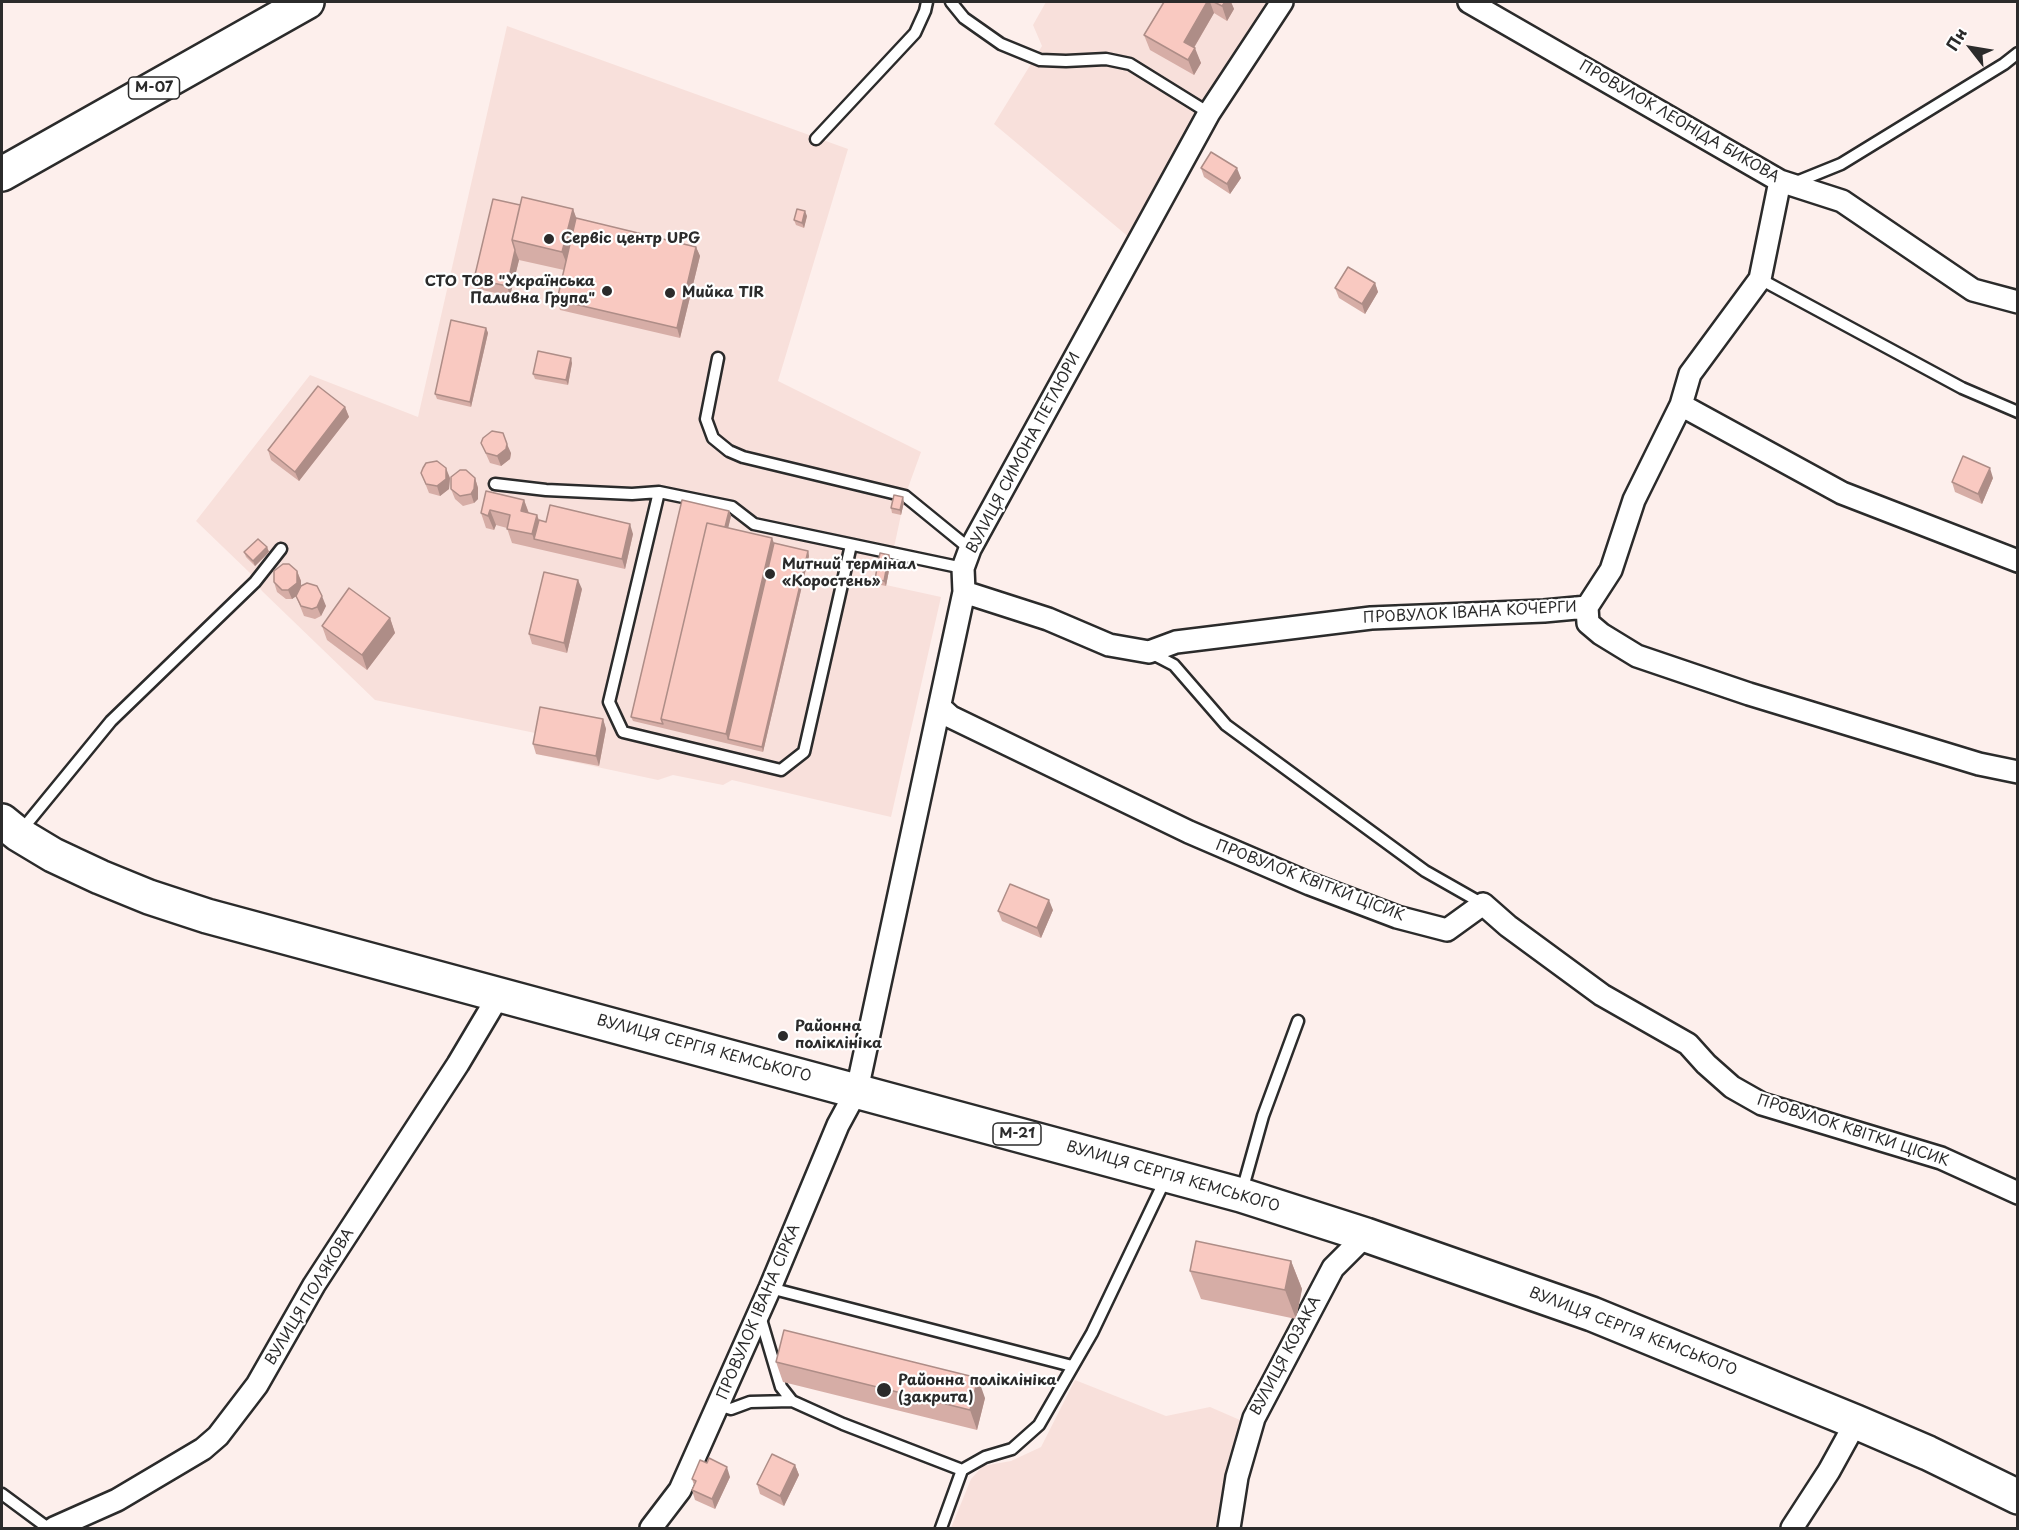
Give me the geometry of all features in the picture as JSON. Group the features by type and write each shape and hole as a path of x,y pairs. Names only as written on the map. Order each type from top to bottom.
{"highway":[{"name":"М-07","path":"2,174 307,2"},
{"name":"ВУЛИЦЯ СЕРГІЯ КЕМСЬКОГО","path":"10,827 53,855 99,877 149,897 207,916 1241,1195 1366,1235 1592,1314 1856,1422 1928,1453 2018,1497"}],"street":[{"name":"ВУЛИЦЯ СИМОНА ПЕТЛЮРИ","path":"857,1090 964,592 967,559 1209,112 1282,2"},
{"name":"ПРОВУЛОК ЛЕОНІДА БИКОВА","path":"1468,2 1785,183 1842,201 1973,290 2018,302"},
{"path":"1587,607 1611,570 1634,500 1681,405 1690,374 1760,279 1785,183"},
{"path":"1681,405 1842,493 2018,561"},
{"name":"ПРОВУЛОК ІВАНА КОЧЕРГИ","path":"964,592 1048,619 1109,645 1149,652 1176,642 1371,618 1544,611 1587,607 1588,623 1601,634 1637,656 1749,694 1979,764 2018,772"},
{"name":"ПРОВУЛОК КВІТКИ ЦІСИК","path":"940,707 951,717 1189,832 1310,884 1397,916 1447,930 1483,904 1508,926 1602,995 1688,1044 1732,1087 1762,1104 1941,1158 2018,1193"},
{"name":"ВУЛИЦЯ ПОЛЯКОВА","path":"54,1528 117,1500 203,1449 219,1436 257,1385 314,1285 458,1064 499,995"},
{"name":"ПРОВУЛОК ІВАНА СІРКА","path":"651,1528 680,1490 770,1288 838,1125 857,1090"},
{"name":"ВУЛИЦЯ КОЗАКА","path":"1229,1528 1236,1478 1254,1418 1333,1268 1366,1235"},
{"path":"1792,1528 1829,1471 1856,1422"}],"lane":[{"path":"816,139 915,33 927,2"},
{"path":"951,2 964,18 1001,44 1040,60 1066,62 1106,59 1130,64 1209,112"},
{"path":"1785,183 1841,164 2004,64 2018,53"},
{"path":"1760,279 1962,388 2018,412"},
{"path":"718,358 706,419 713,438 729,452 905,496 967,559"},
{"path":"495,484 546,490 632,494 659,492 732,507 754,524 851,545 967,559"},
{"path":"659,492 609,702 623,732 780,770 804,752 851,545"},
{"path":"10,827 111,721 255,582 282,549"},
{"path":"1149,652 1174,665 1226,725 1425,871 1483,904"},
{"path":"1241,1195 1263,1116 1298,1021"},
{"path":"941,1528 962,1470 985,1457 1012,1449 1040,1425 1092,1333 1168,1175"},
{"path":"770,1288 1072,1366"},
{"path":"759,1312 781,1387 792,1401"},
{"path":"718,1404 731,1409 750,1402 792,1401 843,1424 962,1470"},
{"path":"2,1494 48,1528"}],"shaded area":[{"path":"1046,2 1279,2 1137,244 994,124 1042,46 1033,25"},
{"path":"507,26 848,149 778,381 921,452 905,496 886,585 941,597 891,817 732,780 723,785 673,775 658,780 536,754 540,734 375,700 262,591 250,573 196,521 310,375 418,417"},
{"path":"1075,1380 1166,1416 1210,1407 1263,1430 1251,1469 1239,1528 951,1528 971,1479 983,1466 1011,1461 1041,1447"}],"building":[{"path":"1164,2 1207,2 1184,42 1195,48 1188,60 1144,35"},
{"path":"1211,152 1237,168 1227,184 1201,168"},
{"path":"522,197 573,209 562,252 512,240"},
{"path":"493,199 520,205 512,240 515,250 507,286 474,279"},
{"path":"797,209 805,211 802,223 794,220"},
{"path":"576,218 696,247 677,328 557,300"},
{"path":"1348,267 1375,283 1362,304 1335,288"},
{"path":"451,320 486,328 470,402 435,394"},
{"path":"538,351 571,358 566,380 533,374"},
{"path":"318,386 345,407 295,472 268,450"},
{"path":"492,431 503,433 507,444 506,449 497,456 486,453 481,443 483,438"},
{"path":"1963,456 1990,468 1978,494 1952,482"},
{"path":"437,461 446,468 446,479 437,486 426,484 421,473 423,468 426,463"},
{"path":"460,470 466,470 475,478 471,494 460,496 451,489 451,477"},
{"path":"486,491 524,500 521,511 537,515 532,534 507,529 510,515 490,510 488,516 481,513"},
{"path":"894,495 903,497 900,510 891,508"},
{"path":"682,500 729,511 725,527 707,523 661,719 663,724 631,717"},
{"path":"550,505 630,524 622,559 534,539 539,520 546,522"},
{"path":"707,523 772,538 726,734 661,719"},
{"path":"258,539 267,547 253,561 244,552"},
{"path":"774,543 808,551 762,747 728,739"},
{"path":"880,553 889,555 884,581 875,579"},
{"path":"283,564 289,564 297,571 297,583 288,590 282,590 274,582 274,571"},
{"path":"544,572 578,580 564,643 529,634"},
{"path":"307,583 317,586 322,596 317,607 312,609 301,606 296,596 301,586"},
{"path":"349,588 390,618 362,655 322,626"},
{"path":"540,707 603,719 596,756 533,744"},
{"path":"1010,884 1049,900 1037,928 998,911"},
{"path":"1196,1241 1291,1261 1285,1290 1190,1271"},
{"path":"784,1330 978,1378 970,1410 776,1362"},
{"path":"772,1454 795,1465 780,1496 757,1484"},
{"path":"709,1458 727,1467 712,1499 692,1490 696,1481 692,1479 700,1460 707,1463"}],"place":[{"name":"Сервіс центр UPG","path":"549,239"},
{"name":"СТО ТОВ \"Українська Паливна Група\"","path":"607,291"},
{"name":"Мийка TIR","path":"670,293"},
{"name":"Митний термінал «Коростень»","path":"770,574"},
{"name":"Районна поліклініка","path":"783,1036"},
{"name":"Районна поліклініка (закрита)","path":"884,1390"}]}
